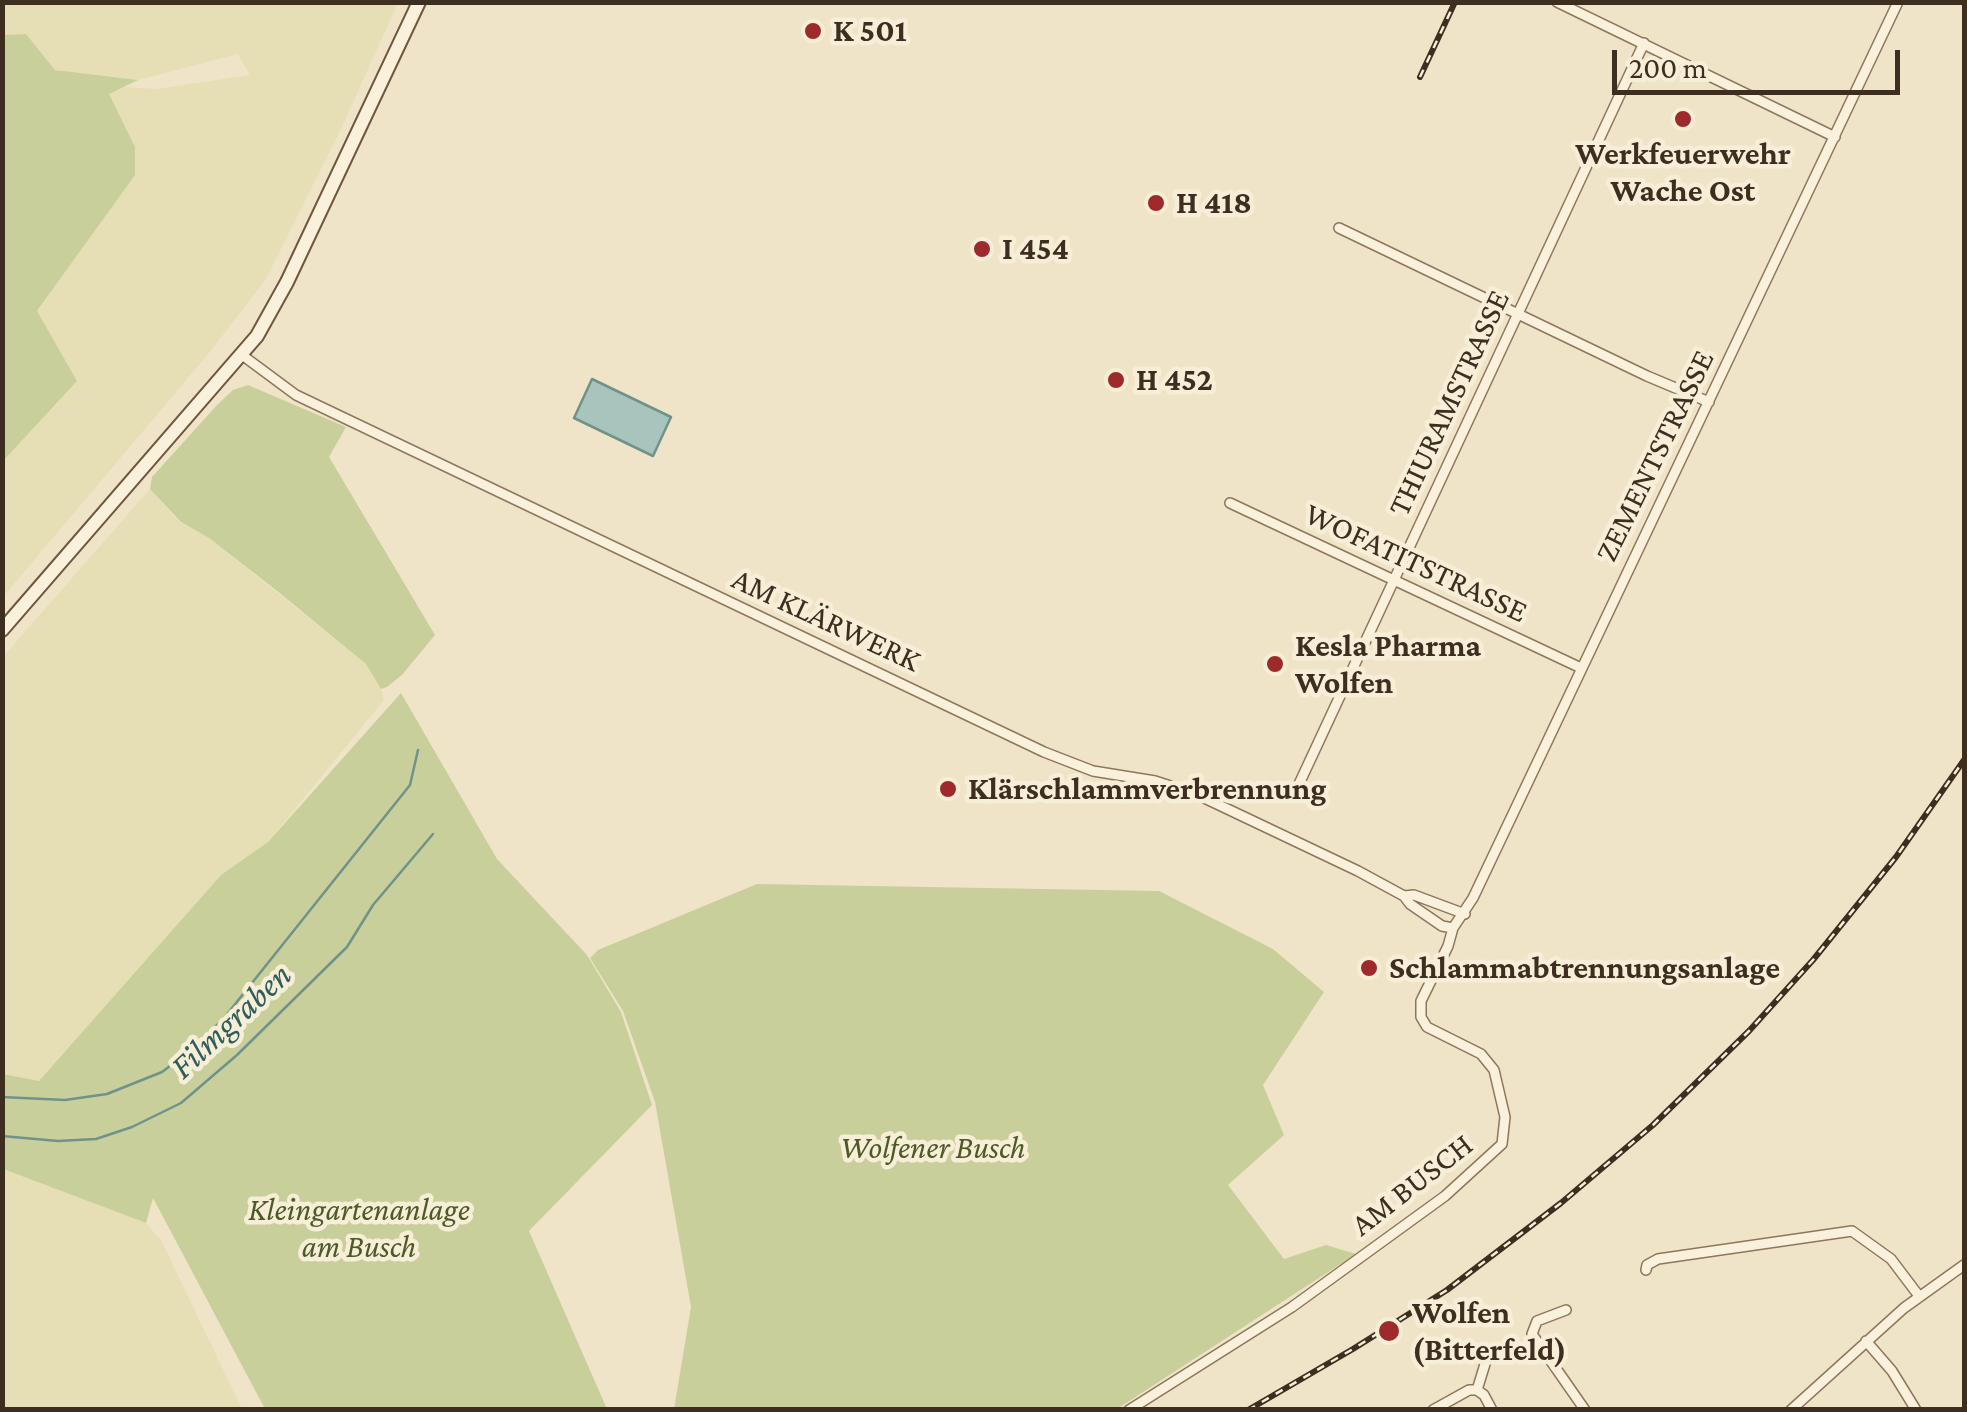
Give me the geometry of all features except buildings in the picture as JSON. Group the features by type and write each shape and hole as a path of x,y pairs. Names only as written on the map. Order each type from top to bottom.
{"main road":[{"path":"2,630 263,326 420,2"}],"street":[{"path":"1557,2 1835,137"},
{"name":"ZEMENTSTRASSE","path":"1453,928 1465,914 1898,2"},
{"name":"THIURAMSTRASSE","path":"1299,784 1644,43"},
{"path":"1339,228 1708,402"},
{"name":"AM KLÄRWERK","path":"242,354 296,396 1044,752 1093,772 1188,790 1404,896 1442,926 1453,928"},
{"name":"WOFATITSTRASSE","path":"1230,502 1581,668"},
{"name":"AM KLÄRWERK","path":"1404,896 1414,895 1465,914"},
{"name":"AM BUSCH","path":"1129,1410 1292,1307 1446,1196 1502,1144 1505,1116 1500,1084 1491,1064 1475,1050 1427,1027 1420,1017 1422,1001 1453,928"},
{"path":"1646,1270 1658,1259 1852,1231 1892,1259 1920,1296"},
{"path":"1791,1410 1866,1341 1964,1265"},
{"path":"1566,1310 1543,1318 1532,1330 1535,1340 1585,1410"},
{"path":"1866,1341 1892,1371 1916,1410"},
{"path":"1477,1390 1490,1350"},
{"path":"1433,1410 1468,1390 1484,1395 1492,1410"}],"shaded area":[{"path":"3,3 398,3 266,279 209,353 3,597 3,461 77,381 37,312 135,174 135,147 108,94 122,87 157,89 250,75 238,54 138,80 55,70 26,34 3,35"},
{"path":"150,489 180,522 209,538 366,664 384,700 268,842 221,875 39,1081 3,1074 3,657"},
{"path":"2,1169 146,1223 161,1240 242,1409 3,1409"}],"green space":[{"path":"26,34 55,70 138,80 109,94 135,147 135,175 37,311 77,381 3,461 3,35"},
{"path":"248,385 346,427 329,457 435,635 387,687 381,689 366,664 277,591 209,538 181,522 150,489 152,477 217,405 233,390"},
{"name":"Kleingartenanlage am Busch","path":"401,693 497,859 587,955 621,1012 652,1105 529,1231 607,1409 265,1409 153,1198 146,1223 3,1169 3,1074 39,1081 221,875 268,842"},
{"name":"Wolfener Busch","path":"757,884 1159,891 1273,949 1324,992 1263,1085 1284,1135 1228,1185 1284,1259 1326,1245 1356,1254 1117,1409 674,1409 691,1307 655,1102 623,1011 590,958 598,950"}],"water":[{"path":"592,379 671,417 653,456 574,418"}],"waterway":[{"path":"2,1097 65,1100 107,1094 162,1072 195,1047 224,1018 410,785 418,750"},
{"name":"Filmgraben","path":"2,1136 58,1141 96,1139 181,1103 237,1055 347,947 373,905 433,834"}],"railway":[{"path":"1420,77 1455,2"},
{"path":"1248,1410 1447,1290 1561,1203 1653,1125 1749,1031 1813,960 1896,857 1964,760"}],"place":[{"name":"K 501","path":"813,31"},
{"name":"Werkfeuerwehr Wache Ost","path":"1683,119"},
{"name":"H 418","path":"1156,203"},
{"name":"I 454","path":"982,249"},
{"name":"H 452","path":"1116,380"},
{"name":"Kesla Pharma Wolfen","path":"1275,664"},
{"name":"Klärschlammverbrennung","path":"948,789"},
{"name":"Schlammabtrennungsanlage","path":"1369,968"},
{"name":"Wolfen (Bitterfeld)","path":"1389,1331"}]}
